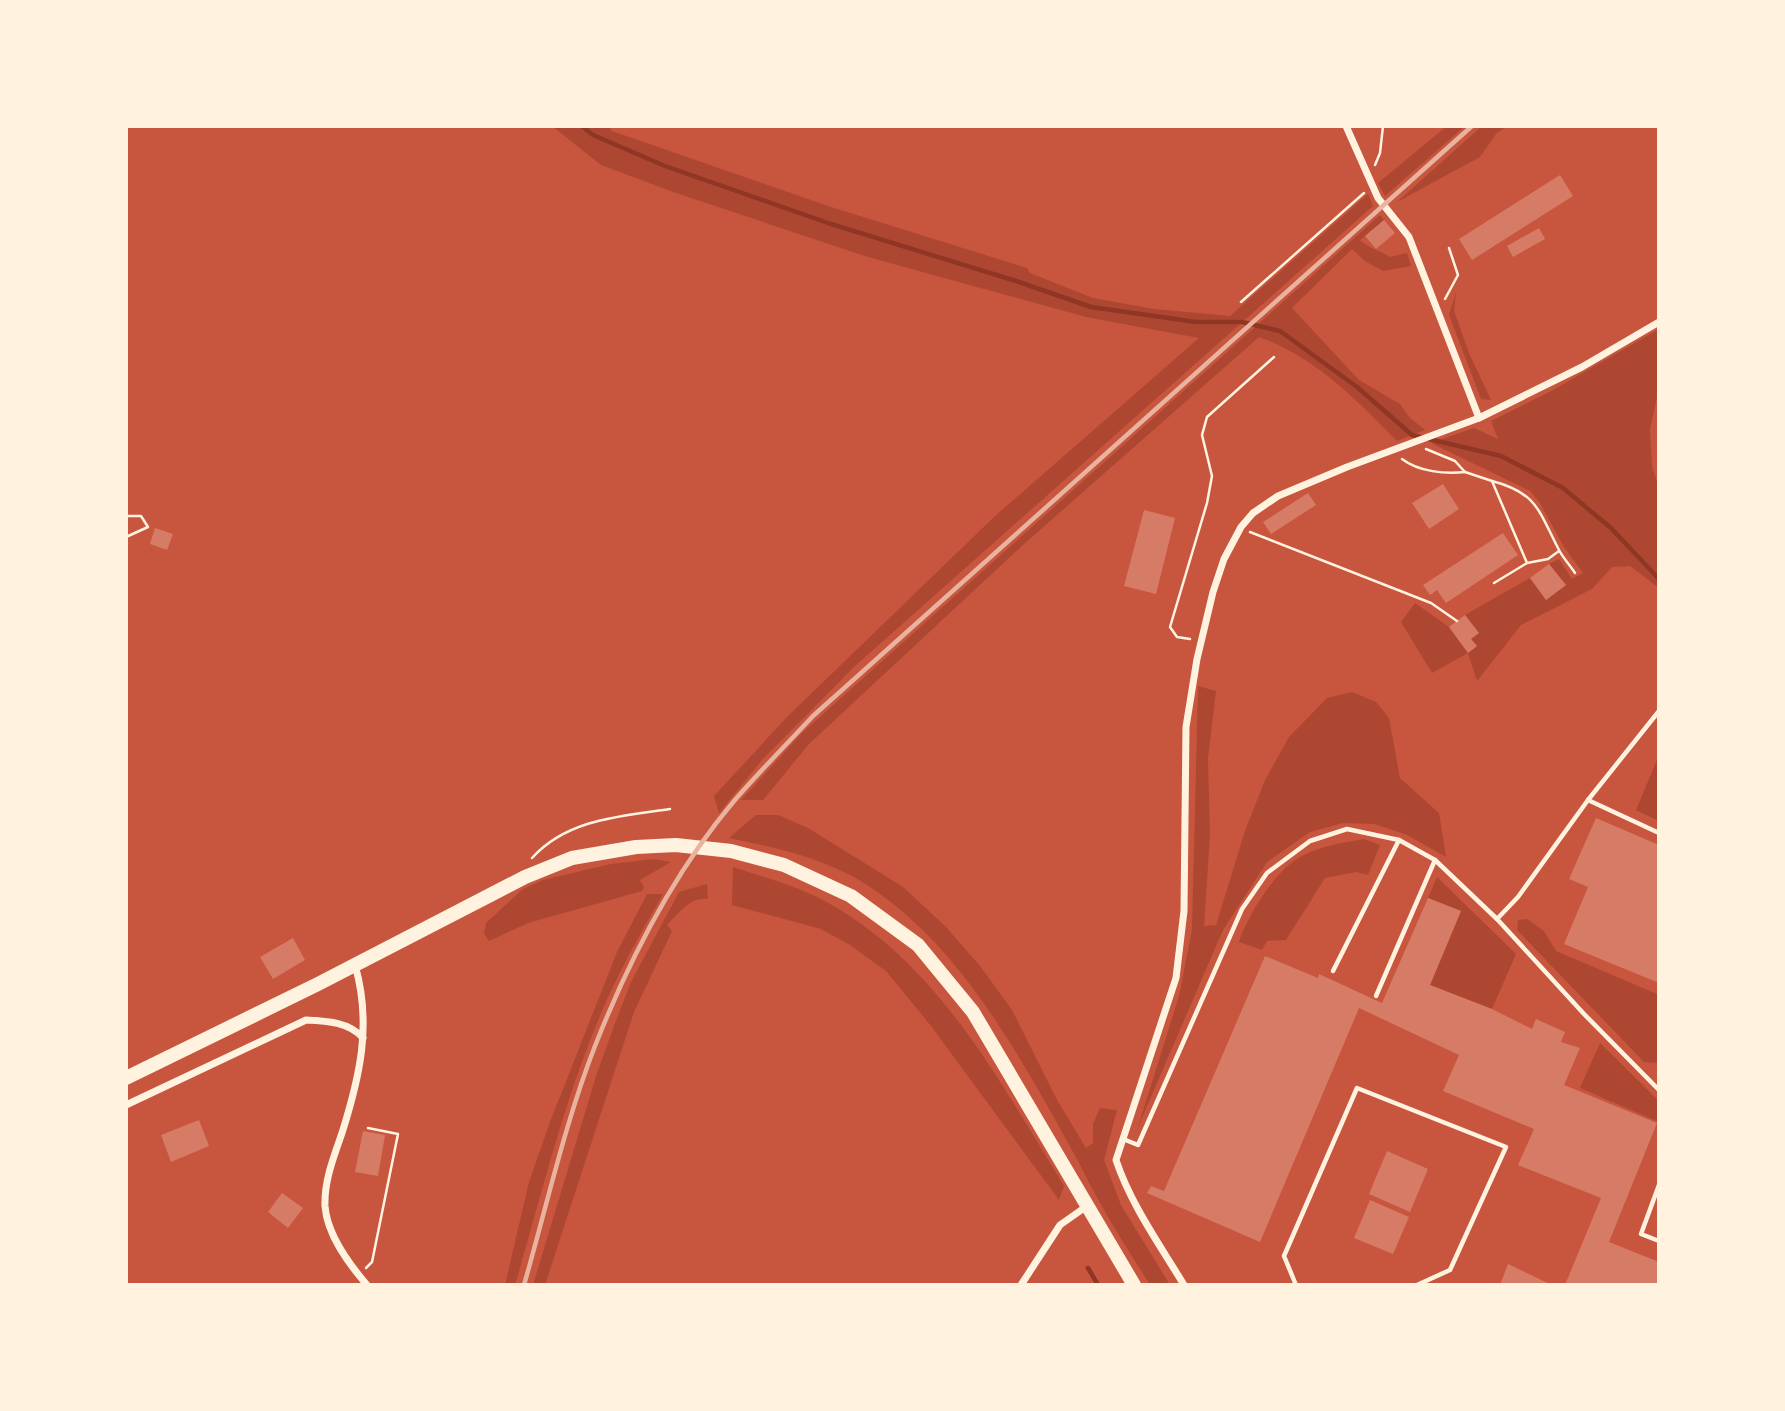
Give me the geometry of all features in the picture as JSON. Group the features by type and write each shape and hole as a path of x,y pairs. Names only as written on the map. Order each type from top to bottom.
{"main road":[{"path":"126,1078 526,877 572,858 636,847 676,845 731,851 784,865 851,896 918,946 973,1013 1134,1285"}],"street":[{"path":"1346,126 1371,186 1409,236 1479,418"},
{"path":"1184,1285 1123,1181 1116,1160 1169,1003 1180,952 1184,911 1186,727 1201,642 1224,558 1241,527 1253,513 1278,496 1479,418 1582,367 1659,322"},
{"path":"355,965 365,1011 364,1038 355,1093 328,1174 325,1206 330,1228 342,1251 367,1285"},
{"path":"126,1104 306,1020 332,1021 356,1030 364,1038"},
{"path":"1021,1285 1060,1225 1087,1206"}],"lane":[{"path":"1497,919 1518,897 1588,800 1659,710"},
{"path":"1588,800 1659,833"},
{"path":"1122,1139 1138,1145 1242,909 1267,873 1310,841 1348,829 1399,840 1434,860 1497,919 1584,1014 1659,1090"},
{"path":"1333,971 1399,840"},
{"path":"1376,996 1434,860"},
{"path":"1296,1285 1284,1256 1357,1088 1506,1147 1450,1270 1417,1285"},
{"path":"1659,1185 1641,1234 1659,1241"}],"path":[{"path":"1366,174 1373,172 1380,153 1383,126"},
{"path":"1241,302 1371,186"},
{"path":"1437,309 1442,306 1458,275 1449,248"},
{"path":"1201,642 1177,637 1171,627 1207,503 1212,476 1202,435 1206,417 1274,357"},
{"path":"1417,441 1419,447 1454,461 1465,471 1511,486 1525,494 1539,509 1559,551 1575,573"},
{"path":"1395,450 1398,456 1412,466 1451,474 1465,471"},
{"path":"1492,481 1527,563"},
{"path":"126,516 141,516 148,527 126,537"},
{"path":"1241,527 1430,603 1457,621"},
{"path":"1494,583 1527,563 1548,559 1559,551"},
{"path":"526,877 526,865 538,851 572,829 598,820 670,809"},
{"path":"359,1275 372,1262 398,1134 369,1128"}],"shaded area":[{"path":"552,126 608,126 612,131 828,206 1027,268 1030,273 1093,298 1154,309 1230,316 1368,194 1373,206 855,666 762,760 719,813 714,796 787,717 994,517 1199,338 1086,317 868,257 601,165"},
{"path":"1447,126 1465,126 1385,196 1378,183"},
{"path":"1482,126 1507,126 1496,134 1480,157 1397,202"},
{"path":"1380,215 1384,220 1360,240 1390,257 1407,253 1411,266 1383,271 1365,261 1352,249 1292,308 1359,380 1400,404 1409,417 1425,430 1397,441 1350,395 1316,367 1279,345 1259,337 1024,544 809,744 763,800 741,800 802,733"},
{"path":"1456,292 1454,311 1469,353 1491,400 1481,399 1449,315"},
{"path":"1659,329 1659,388 1650,429 1652,467 1659,487 1659,588 1630,566 1612,567 1592,589 1521,625 1477,681 1468,653 1476,647 1471,639 1479,633 1465,615 1530,578 1546,600 1566,585 1549,564 1559,559 1572,579 1583,573 1530,491 1431,443 1474,428 1498,439 1491,421 1553,390"},
{"path":"1415,603 1449,627 1468,653 1432,673 1401,622"},
{"path":"1198,686 1216,691 1208,758 1210,835 1204,926 1216,925 1245,831 1265,780 1289,737 1327,698 1352,692 1376,702 1389,718 1400,778 1439,813 1446,857 1407,835 1375,824 1343,823 1310,832 1267,862 1223,930 1138,1127 1179,996 1192,930"},
{"path":"1659,755 1659,821 1636,810"},
{"path":"756,815 778,815 808,828 903,887 945,926 980,966 1012,1010 1056,1098 1086,1148 1093,1143 1093,1124 1100,1108 1117,1110 1104,1160 1121,1205 1170,1285 1150,1285 1108,1217 1007,1038 956,966 894,905 859,880 812,859 729,838"},
{"path":"1364,839 1380,845 1368,875 1356,872 1325,878 1286,940 1267,941 1262,950 1239,942 1264,895 1291,863 1323,848"},
{"path":"653,859 671,862 640,880 644,887 642,891 528,923 489,941 484,933 486,923 523,889 543,880 611,864"},
{"path":"733,867 823,900 864,926 900,956 962,1026 989,1065 1064,1186 1059,1200 931,1026 886,971 850,945 821,929 732,905"},
{"path":"1437,877 1516,954 1492,1009 1430,985 1461,911 1428,898"},
{"path":"707,884 708,899 690,903 667,925 672,931 634,1012 545,1285 533,1285 597,1073 631,982 679,892"},
{"path":"647,894 663,894 619,973 584,1055 515,1285 505,1285 529,1182 550,1122 617,952"},
{"path":"1527,919 1544,931 1556,951 1657,994 1659,992 1659,1063 1644,1062 1517,930 1518,920"},
{"path":"1600,1043 1657,1099 1659,1122 1580,1088"}],"building":[{"path":"1560,175 1573,196 1472,260 1459,239"},
{"path":"1384,220 1395,233 1376,249 1365,236"},
{"path":"1539,228 1545,239 1513,257 1507,246"},
{"path":"1443,484 1459,509 1429,529 1412,503"},
{"path":"1308,493 1316,505 1271,534 1263,522"},
{"path":"1144,510 1175,518 1156,594 1124,586"},
{"path":"155,528 173,534 167,550 150,544"},
{"path":"1503,533 1518,555 1446,603 1437,590 1430,595 1423,585"},
{"path":"1549,564 1566,585 1546,600 1530,578"},
{"path":"1465,615 1479,633 1471,639 1477,646 1468,653 1449,627"},
{"path":"1596,818 1659,845 1659,983 1564,944 1588,887 1569,879"},
{"path":"1428,898 1461,911 1430,985 1492,1009 1532,1029 1536,1019 1565,1032 1561,1042 1580,1048 1564,1085 1657,1123 1609,1242 1659,1262 1659,1285 1565,1285 1601,1198 1518,1165 1534,1129 1443,1091 1459,1055 1359,1008 1260,1242 1147,1193 1151,1186 1164,1191 1265,956 1318,978 1319,974 1382,1003"},
{"path":"293,938 305,960 273,979 260,957"},
{"path":"199,1120 209,1146 171,1162 161,1135"},
{"path":"363,1131 385,1135 378,1176 355,1172"},
{"path":"1387,1151 1428,1169 1410,1212 1369,1194"},
{"path":"282,1193 303,1208 288,1228 268,1212"},
{"path":"1370,1200 1409,1217 1393,1254 1354,1238"},
{"path":"1508,1264 1552,1285 1500,1285"}],"waterway":[{"path":"582,126 593,135 665,166 831,224 1091,307 1196,322 1242,322 1280,331 1357,387 1412,435 1501,456 1563,488 1611,528 1659,579"},
{"path":"1088,1268 1098,1285"}],"railway":[{"path":"524,1285 574,1105 608,1014 638,949 673,887 712,828 734,801 813,716 1472,126"}]}
